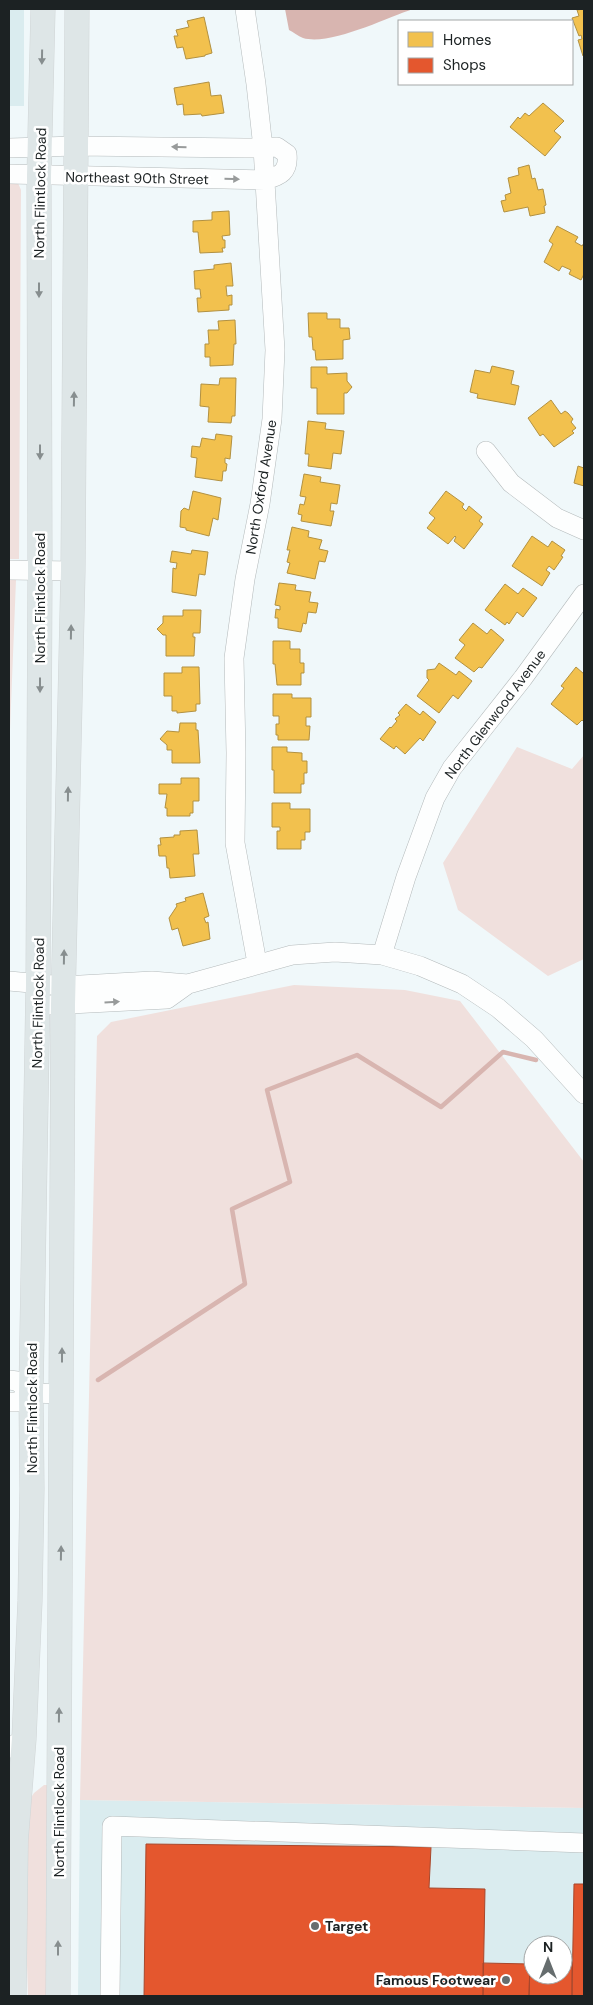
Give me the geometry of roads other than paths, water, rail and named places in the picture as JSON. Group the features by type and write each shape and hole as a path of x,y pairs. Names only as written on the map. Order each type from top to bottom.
{"main road":[{"name":"North Flintlock Road","path":"14,1996 15,1789 30,1601 31,1393 38,995 39,176 43,9"},
{"name":"North Flintlock Road","path":"58,1996 63,996 72,571 77,9"},
{"path":"18,1749 59,1761"}],"street":[{"name":"North Oxford Avenue","path":"245,9 263,148 276,350 272,419 260,504 245,578 234,658 235,843 257,963"},
{"path":"9,148 76,146 263,148"},
{"name":"Northeast 90th Street","path":"9,174 265,180"},
{"path":"486,451 511,484 557,518 584,530"},
{"path":"9,570 72,571"},
{"name":"North Glenwood Avenue","path":"382,955 406,877 435,798 452,768 523,678 584,594"},
{"path":"9,981 38,995 168,999 188,984 257,963 292,955 335,952 382,955 420,966 462,984 498,1008 534,1039 584,1094"},
{"path":"9,1380 17,1381 31,1393"},
{"path":"9,1402 17,1402 31,1393 62,1394"},
{"path":"110,1996 112,1826 584,1842"}],"waterway":[{"path":"98,1380 245,1284 232,1209 290,1182 267,1090 357,1055 441,1107 503,1052 536,1060"}],"place":[{"name":"Target","path":"315,1926"},
{"name":"Famous Footwear","path":"506,1980"}]}
